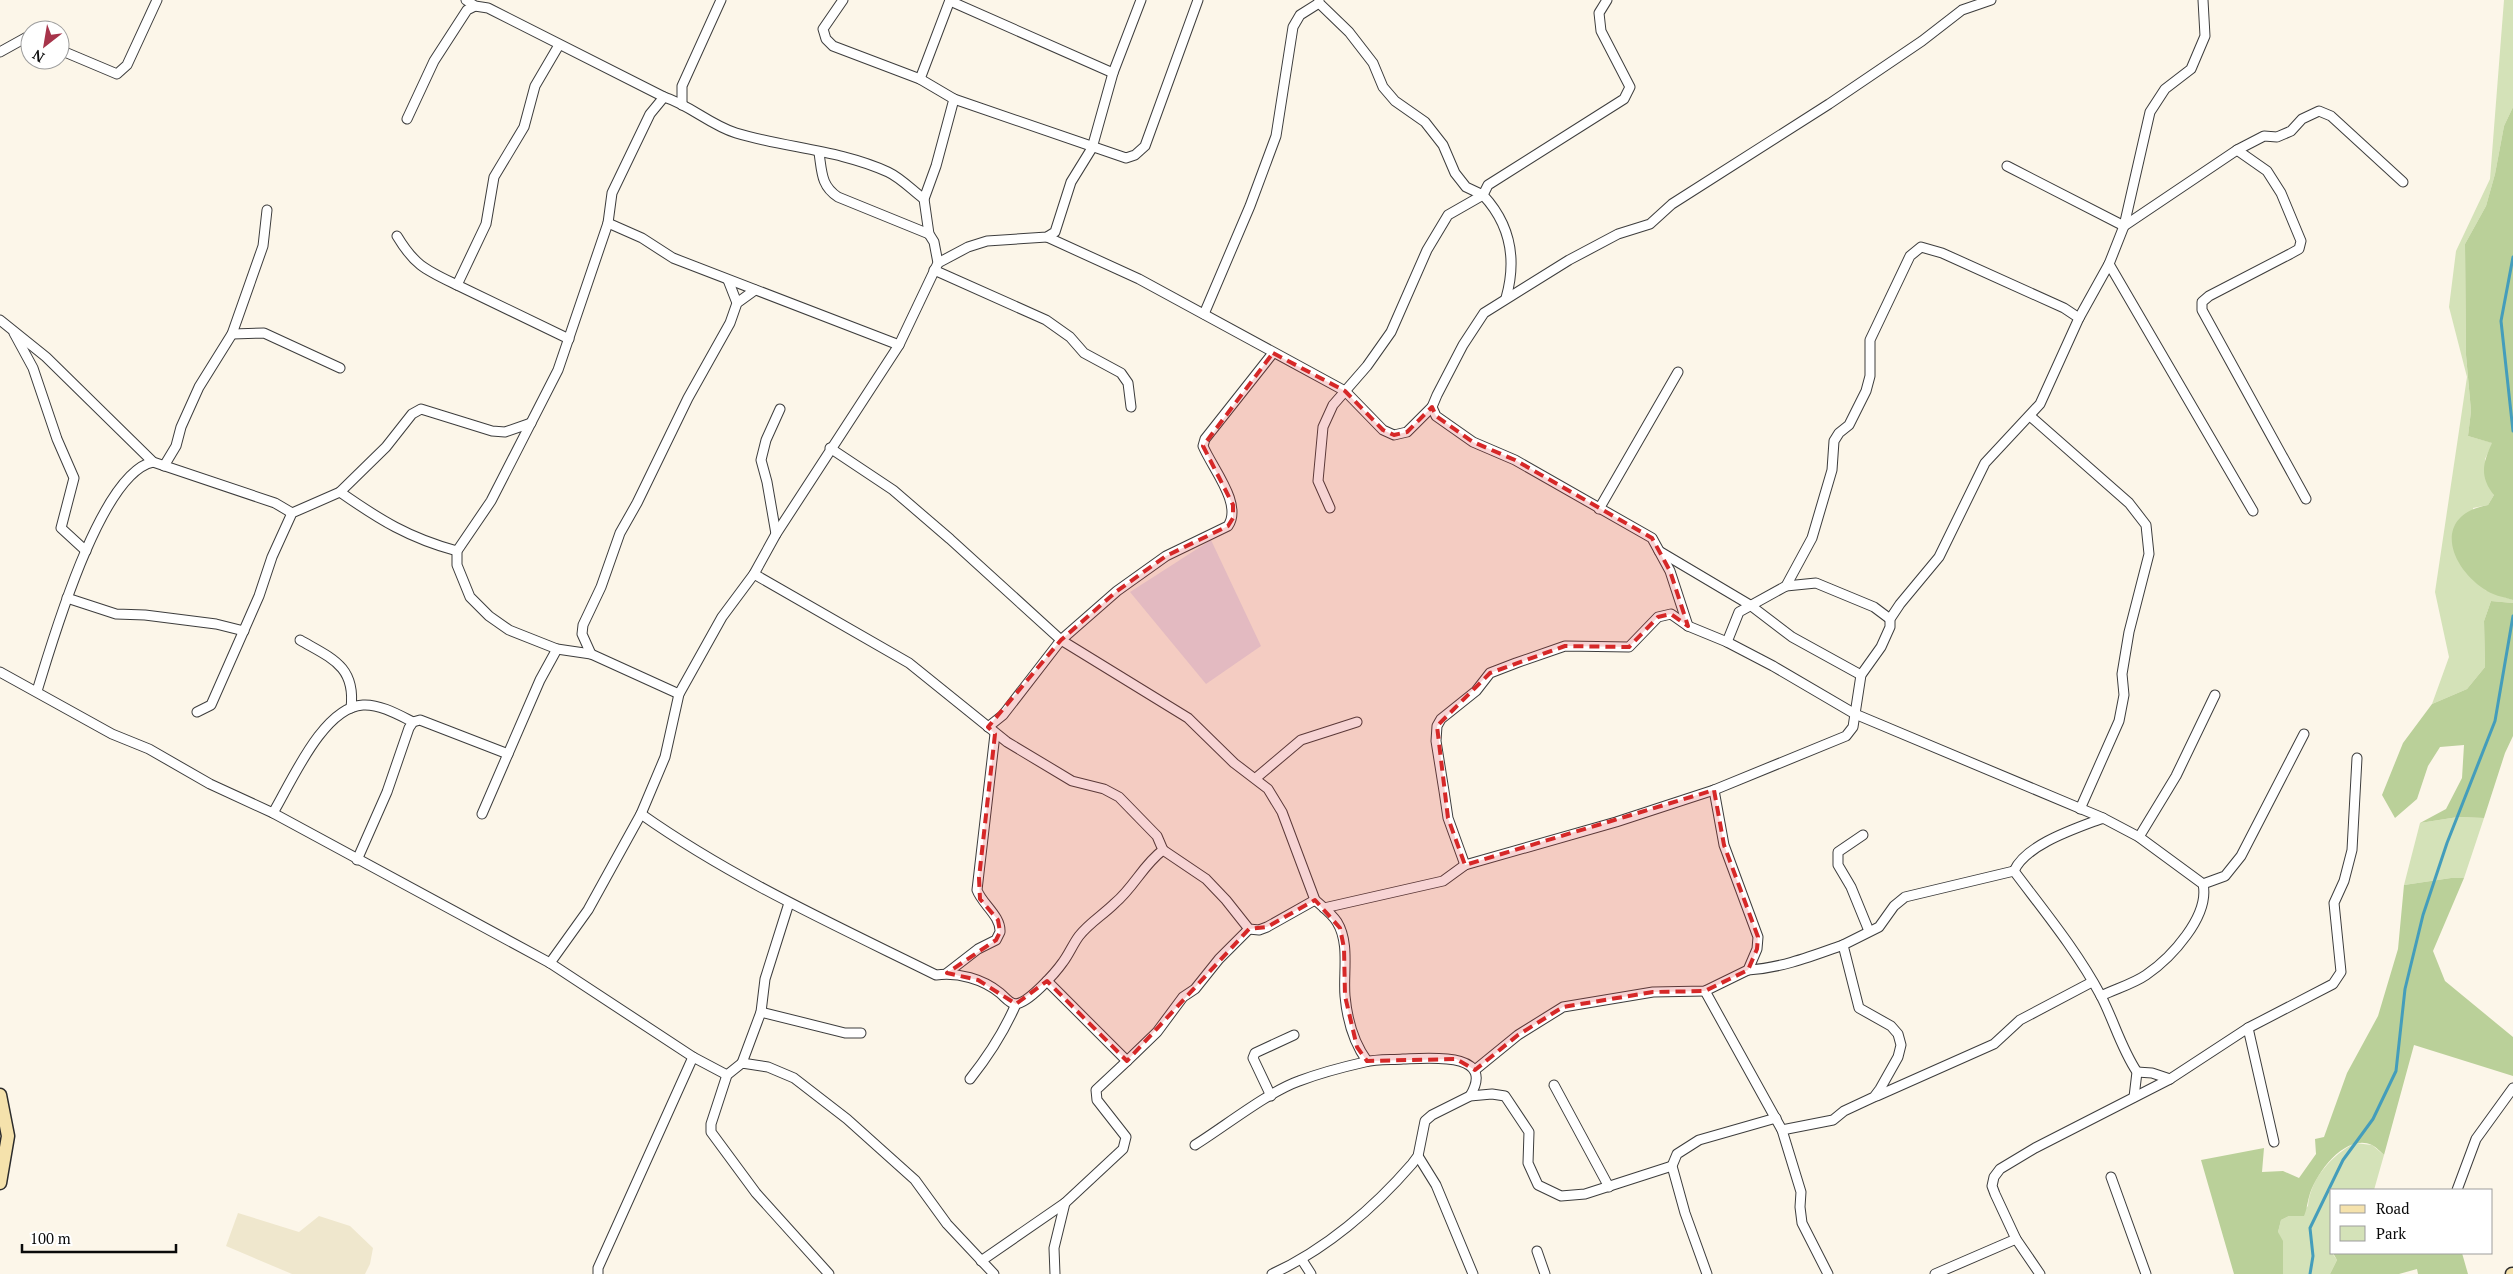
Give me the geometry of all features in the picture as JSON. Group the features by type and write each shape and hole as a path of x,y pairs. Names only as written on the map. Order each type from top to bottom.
{"main road":[{"path":"0,1096 8,1136 0,1183"}],"street":[{"path":"70,54 117,74 126,65 157,0"},
{"path":"466,0 475,6 488,8 734,132 819,153 835,155 889,173 924,199"},
{"path":"682,105 682,86 721,0"},
{"path":"844,0 823,29 826,39 833,46 920,79 954,99 1092,148 1126,158 1135,155 1145,146 1198,0"},
{"path":"936,266 968,247 987,241 1046,237 1055,232 1071,182 1092,148 1113,74 1142,0"},
{"path":"1330,508 1318,481 1323,427 1333,405 1391,332 1427,250 1448,215 1483,195 1488,185 1624,99 1630,87 1601,32 1599,13 1607,0"},
{"path":"1046,237 1139,278 1345,391 1383,430 1394,434 1407,432 1432,407 1448,371 1476,323 1484,313 1506,298 1618,234 1650,224 1672,204 1829,104 1922,41 1962,10 1991,0"},
{"path":"1324,908 1443,881 1465,865 1616,822 1714,790 1846,736 1853,727 1861,675 1881,647 1890,627 1890,619 1939,557 1985,463 2040,404 2079,318 2109,264 2124,226 2150,112 2165,90 2191,69 2205,36 2202,0"},
{"path":"920,79 950,1 1113,74"},
{"path":"1204,314 1250,206 1276,136 1282,110 1293,27 1300,15 1319,1 1349,32 1373,63 1383,87 1395,101 1424,122 1443,145 1456,173 1466,187 1483,195 1499,214 1512,246 1512,277 1506,298"},
{"path":"407,119 434,61 467,10 475,6"},
{"path":"0,52 20,41"},
{"path":"457,285 486,224 494,177 524,127 535,86 559,45"},
{"path":"664,97 650,114 612,193 608,222 558,370 491,501 457,551 457,565 470,597 477,606 509,630 557,649 591,654 679,694"},
{"path":"550,963 588,910 641,814 665,756 679,694 722,618 754,574 776,534 830,448 899,345 936,266 934,242 929,234 924,199 936,166 954,99"},
{"path":"2124,226 2237,150 2264,136 2277,137 2291,131 2302,119 2318,111 2331,116 2403,182"},
{"path":"2237,150 2267,171 2281,193 2301,241 2299,249 2209,296 2202,302 2202,310 2306,498"},
{"path":"819,153 823,182 828,190 838,197 929,234"},
{"path":"2007,166 2124,226"},
{"path":"164,466 176,446 181,426 200,387 232,334 263,246 266,210"},
{"path":"608,222 642,238 673,258 899,345"},
{"path":"397,236 410,257 427,271 569,339"},
{"path":"1786,586 1812,538 1832,470 1834,441 1838,433 1849,425 1866,391 1870,376 1870,340 1910,256 1921,247 1942,253 2064,308 2079,318"},
{"path":"2109,264 2253,511"},
{"path":"936,266 1046,320 1062,331 1084,353 1121,373 1128,383 1131,407"},
{"path":"728,280 737,303"},
{"path":"591,654 582,634 583,625 601,587 620,533 638,503 688,398 730,323 737,303 754,290"},
{"path":"0,320 46,357 152,462 276,503 292,513"},
{"path":"13,330 33,368 57,439 74,478 61,528 86,551"},
{"path":"232,334 264,333 340,368"},
{"path":"947,973 978,949 996,940 1000,932 998,920 980,899 976,890 992,731 1061,640 1117,590 1166,556 1228,526 1233,518 1233,505 1203,446 1205,439 1273,353"},
{"path":"1599,509 1678,372"},
{"path":"1432,407 1436,416 1473,442 1522,464 1652,538 1670,571 1688,626"},
{"path":"197,712 211,705 244,631 272,557 292,513 340,492 386,447 412,414 421,408 492,431 505,432 531,423"},
{"path":"776,534 767,482 761,460 766,440 780,409"},
{"path":"2030,416 2129,503 2146,525 2149,554 2129,632 2122,674 2124,695 2119,721 2080,809"},
{"path":"830,448 893,490 1061,640 1188,718 1234,763 1268,789 1282,812 1315,900 1340,928 1344,948 1345,996 1357,1047 1367,1061"},
{"path":"37,691 67,598 86,551 114,497 132,473 152,462"},
{"path":"340,492 380,520 408,535 457,551"},
{"path":"1659,551 1750,605 1792,637 1861,675"},
{"path":"754,574 910,663 992,731 1072,781 1104,789 1119,796 1157,836 1162,850 1206,880 1226,900 1249,930"},
{"path":"1727,642 1739,612 1786,586 1799,583 1816,583 1874,607 1890,619"},
{"path":"67,598 116,614 145,615 216,624 244,631"},
{"path":"1465,865 1448,818 1436,741 1437,726 1441,719 1476,691 1490,673 1565,646 1629,647 1658,617 1670,614 1688,626 1727,642 1773,666 1855,714 2103,818 2139,837 2203,884 2205,894 2200,913 2170,955 2146,976 2100,996"},
{"path":"300,640 341,664 346,672 350,686 351,708"},
{"path":"482,814 540,680 557,649"},
{"path":"0,672 112,734 149,749 210,784 273,813 550,963 693,1057 726,1075"},
{"path":"2139,837 2176,776 2216,695"},
{"path":"273,813 322,730 351,708 364,705 384,709 413,722 420,720 508,754"},
{"path":"357,860 387,792 409,728 413,722"},
{"path":"1256,778 1301,740 1358,722"},
{"path":"2203,884 2225,876 2240,856 2304,734"},
{"path":"2040,1274 2016,1239 1992,1186 1994,1177 2000,1168 2170,1079 2248,1028 2333,984 2342,972 2334,903 2344,880 2352,850 2357,758"},
{"path":"1714,790 1724,845 1758,937 1757,949 1748,970"},
{"path":"641,814 738,876 788,903 936,975 947,973 978,980 1001,993 1010,1002 1016,1004 1023,1002 1047,981 1062,964 1078,937 1098,915 1115,904 1130,888 1149,860 1162,850"},
{"path":"2014,871 2018,861 2045,844 2103,818"},
{"path":"1863,835 1838,852 1837,857 1838,865 1850,887 1869,931"},
{"path":"1475,1070 1518,1034 1563,1007 1653,992 1705,991 1748,970 1794,963 1844,945 1879,927 1894,906 1904,897 2014,871"},
{"path":"2014,871 2067,943 2100,996 2129,1060 2137,1072 2134,1097"},
{"path":"981,1261 1065,1203 1123,1149 1126,1137 1097,1100 1096,1090 1157,1032 1183,997 1195,989 1219,959 1249,930 1259,930 1267,927 1315,900"},
{"path":"788,903 765,979 761,1012 742,1063 726,1075 711,1124 713,1136 756,1193 829,1274"},
{"path":"1844,945 1859,1008 1891,1026 1898,1034 1901,1045 1898,1057 1874,1097"},
{"path":"1047,981 1127,1061"},
{"path":"1782,1130 1833,1120 1874,1097 1994,1044 2020,1020 2092,982"},
{"path":"1705,991 1782,1130 1801,1192 1802,1223 1828,1274"},
{"path":"970,1079 988,1056 1007,1026 1016,1004"},
{"path":"761,1012 845,1033 860,1033"},
{"path":"2248,1028 2274,1142"},
{"path":"1271,1096 1254,1058 1255,1053 1294,1035"},
{"path":"598,1274 598,1268 693,1057"},
{"path":"1195,1146 1271,1096 1297,1082 1367,1061 1426,1058 1456,1060 1470,1064 1475,1070 1478,1080 1470,1096"},
{"path":"742,1063 768,1067 794,1078 847,1119 914,1180 947,1224 994,1274"},
{"path":"2137,1072 2152,1073 2170,1079"},
{"path":"1554,1085 1609,1187"},
{"path":"2457,1189 2471,1158 2476,1139 2513,1088"},
{"path":"1272,1274 1302,1260 1352,1222 1402,1175 1418,1156 1425,1121 1432,1115 1470,1096 1492,1094 1505,1096 1529,1132 1528,1163 1538,1186 1562,1196 1586,1194 1635,1176 1672,1166"},
{"path":"1707,1274 1688,1222 1672,1166 1677,1154 1699,1140 1776,1118"},
{"path":"1418,1156 1436,1185 1473,1274"},
{"path":"2111,1177 2146,1274"},
{"path":"1054,1274 1054,1248 1065,1203"},
{"path":"1935,1274 2016,1239"},
{"path":"1537,1251 1546,1274"},
{"path":"1302,1260 1310,1274"}],"highlighted area":[{"path":"1273,353 1345,391 1383,430 1394,435 1407,432 1432,407 1436,416 1473,442 1515,460 1652,538 1670,571 1688,626 1671,614 1658,617 1629,647 1565,646 1490,673 1437,726 1448,818 1465,865 1714,790 1724,845 1758,937 1757,949 1748,970 1705,991 1653,992 1563,1007 1518,1035 1475,1070 1456,1059 1367,1061 1357,1047 1345,996 1344,948 1340,928 1315,900 1267,927 1249,929 1127,1061 1047,981 1016,1004 978,980 947,973 996,940 1000,932 998,920 980,899 979,878 995,734 988,727 1061,640 1117,591 1166,556 1228,526 1233,518 1233,505 1203,446"}],"shaded area":[{"path":"1211,540 1261,646 1206,684 1130,592"},
{"path":"238,1213 299,1232 319,1216 350,1226 373,1248 370,1264 365,1274 292,1274 226,1246"}],"green space":[{"path":"2504,0 2513,0 2513,107 2504,126 2495,174 2486,206 2465,244 2466,355 2471,411 2468,436 2493,443 2485,459 2494,495 2488,505 2473,508 2485,590 2513,600 2513,603 2491,601 2484,621 2485,667 2467,689 2432,704 2449,657 2435,592 2467,377 2449,307 2456,251 2490,179"},
{"path":"2513,107 2513,600 2490,593 2472,579 2455,555 2452,542 2453,530 2459,519 2471,510 2488,505 2494,495 2484,475 2486,457 2492,443 2468,436 2471,411 2466,355 2465,244 2486,206 2495,174 2504,126"},
{"path":"2491,601 2513,603 2513,736 2505,753 2484,818 2458,817 2420,823 2446,809 2462,778 2464,745 2440,747 2428,766 2417,799 2395,818 2382,795 2403,743 2432,704 2467,689 2485,667 2484,621"},
{"path":"2458,817 2484,818 2464,878 2451,878 2404,885 2420,823"},
{"path":"2451,878 2464,878 2433,951 2445,981 2513,1037 2513,1076 2414,1045 2384,1155 2372,1145 2362,1143 2352,1145 2342,1150 2324,1167 2312,1188 2304,1216 2289,1216 2281,1220 2278,1232 2283,1241 2283,1274 2234,1274 2201,1160 2264,1148 2262,1172 2283,1171 2299,1178 2316,1154 2315,1139 2324,1137 2347,1073 2378,1016 2398,949 2404,885"},
{"path":"2355,1143 2372,1145 2384,1155 2374,1189 2330,1189 2330,1254 2333,1254 2337,1260 2330,1274 2283,1274 2278,1232 2281,1220 2289,1216 2297,1216 2308,1206 2313,1186 2318,1177 2331,1161"},
{"path":"2334,1254 2462,1254 2468,1274 2418,1274 2417,1269 2399,1274 2330,1274 2337,1260"}],"waterway":[{"path":"2513,257 2501,321 2513,431"},
{"path":"2310,1274 2313,1256 2310,1228 2343,1160 2373,1119 2396,1071 2405,989 2423,915 2447,843 2495,721 2513,616"}]}
